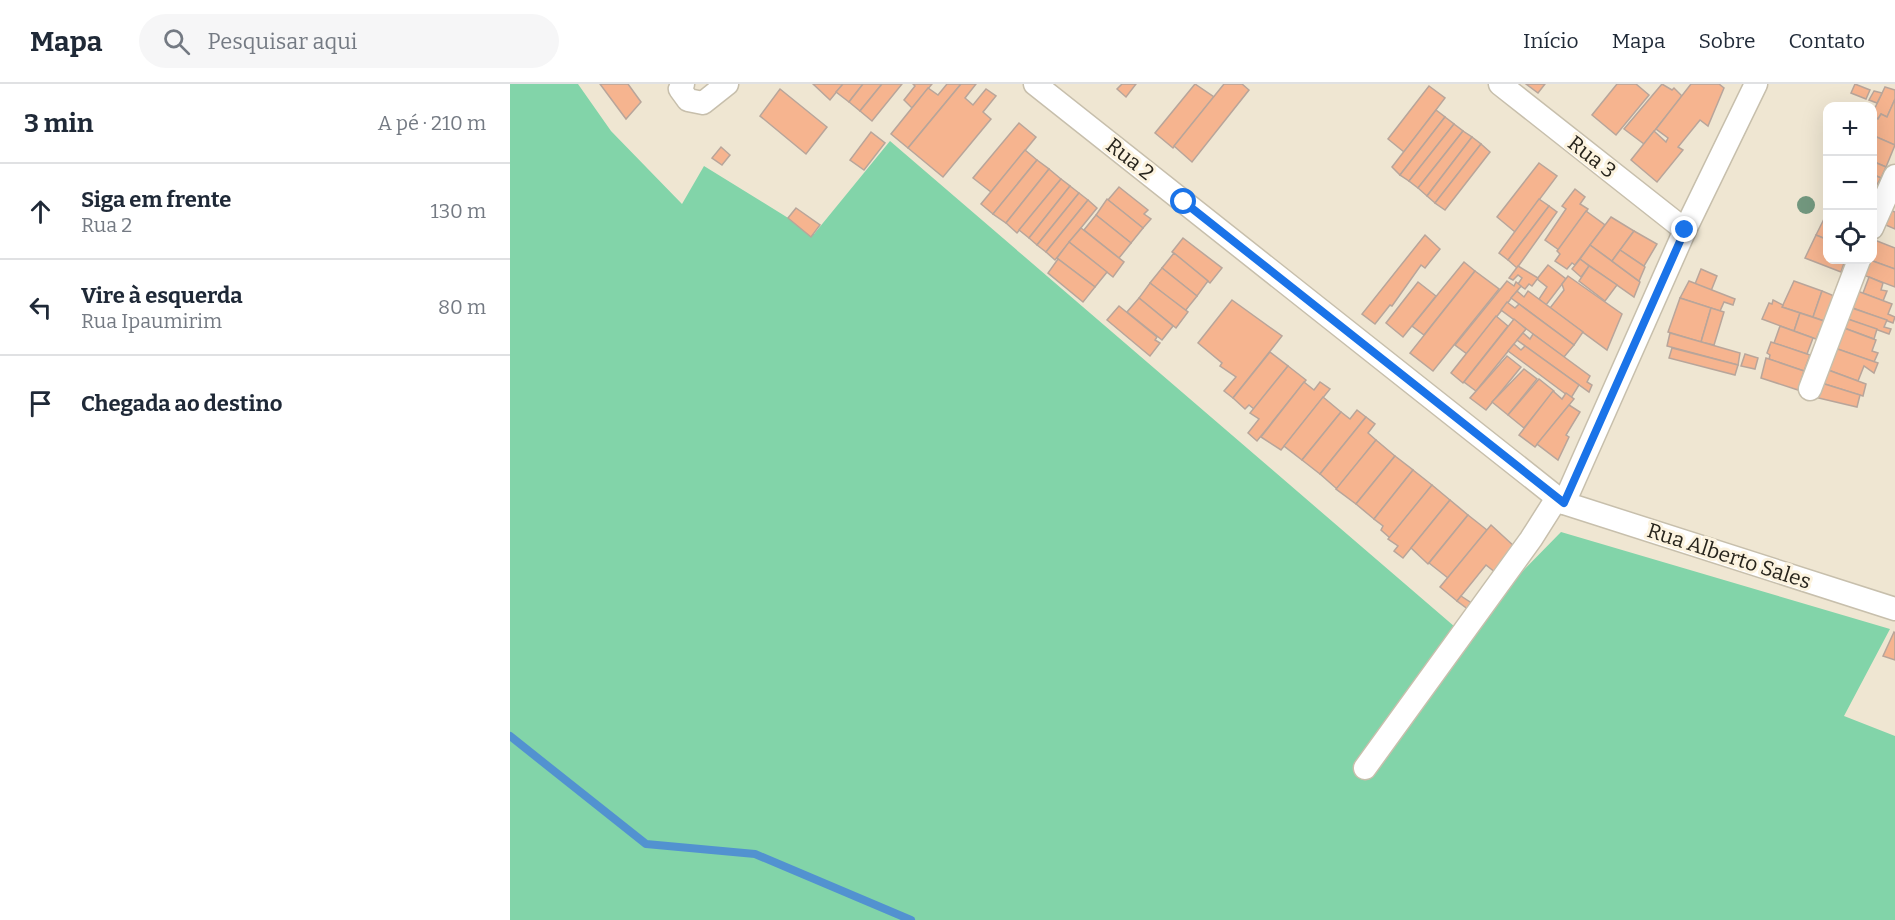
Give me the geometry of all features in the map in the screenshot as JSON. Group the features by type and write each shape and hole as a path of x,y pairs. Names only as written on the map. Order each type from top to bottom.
{"street":[{"path":"683,84 680,89 688,100 703,103 727,84"},
{"name":"Rua 2","path":"1035,84 1561,500"},
{"name":"Rua 3","path":"1500,84 1685,230"},
{"path":"1365,768 1561,500 1685,230 1756,84"},
{"path":"1877,217 1895,176"},
{"path":"1810,389 1857,264"},
{"name":"Rua Alberto Sales","path":"1561,500 1895,609"}],"green space":[{"path":"510,84 578,84 611,131 682,204 704,166 814,234 890,141 1462,633 1561,532 1890,629 1844,716 1895,736 1895,920 510,920"}],"building":[{"path":"600,84 628,84 641,102 626,119"},
{"path":"813,84 843,84 830,100"},
{"path":"843,84 863,84 849,102 836,92"},
{"path":"863,84 882,84 860,111 849,102"},
{"path":"882,84 902,84 872,121 860,111"},
{"path":"913,84 932,84 912,108 904,100 915,86"},
{"path":"947,84 961,84 908,148 891,134 928,88 938,95"},
{"path":"961,84 976,84 965,98 973,105 986,89 996,96 983,112 991,119 943,177 908,148"},
{"path":"1122,84 1136,84 1126,97 1117,89"},
{"path":"1195,84 1214,97 1173,148 1155,133"},
{"path":"1224,84 1242,84 1249,90 1192,162 1174,146"},
{"path":"1526,84 1545,84 1538,93"},
{"path":"1617,84 1636,84 1649,95 1616,135 1592,115"},
{"path":"1662,84 1672,90 1674,88 1682,96 1644,144 1624,129"},
{"path":"1691,84 1719,84 1724,88 1708,126 1700,120 1678,147 1683,150 1657,182 1631,160 1654,131 1666,142 1668,138 1656,129"},
{"path":"1855,84 1870,90 1866,99 1851,93"},
{"path":"1429,86 1445,98 1404,152 1388,139"},
{"path":"1885,87 1895,90 1895,99 1887,117 1881,114 1877,118 1877,104"},
{"path":"780,89 827,127 806,154 760,116"},
{"path":"1874,91 1882,93 1877,103 1869,100"},
{"path":"1895,99 1895,145 1877,137 1877,118 1881,114 1887,117"},
{"path":"1436,110 1445,117 1400,175 1392,167"},
{"path":"1445,117 1454,124 1409,181 1400,175"},
{"path":"1019,123 1036,137 991,192 973,178"},
{"path":"1454,124 1463,131 1418,188 1409,181"},
{"path":"1463,131 1472,137 1427,196 1418,188"},
{"path":"871,132 885,143 864,170 850,160"},
{"path":"1472,137 1481,144 1435,203 1427,196"},
{"path":"1877,137 1895,145 1886,167 1877,163"},
{"path":"1481,144 1490,152 1445,210 1435,203"},
{"path":"721,147 730,155 722,165 712,158"},
{"path":"1025,150 1037,160 993,214 981,204"},
{"path":"1037,160 1049,169 1006,223 993,214"},
{"path":"1539,163 1557,176 1515,232 1497,217"},
{"path":"1877,163 1886,167 1881,178 1877,176"},
{"path":"1049,169 1061,179 1017,233 1006,223"},
{"path":"1061,179 1070,186 1029,238 1019,230"},
{"path":"1070,186 1079,193 1037,245 1029,238"},
{"path":"1119,187 1148,210 1144,214 1151,219 1143,228 1108,200"},
{"path":"1575,189 1585,197 1580,204 1588,209 1559,250 1545,240 1566,209 1562,206"},
{"path":"1079,193 1088,200 1046,252 1037,245"},
{"path":"1107,199 1143,228 1131,243 1096,215"},
{"path":"1539,199 1549,206 1508,260 1499,253"},
{"path":"1088,200 1097,208 1055,260 1046,252"},
{"path":"1549,206 1557,212 1517,268 1508,260"},
{"path":"796,208 820,225 811,237 788,218"},
{"path":"1885,208 1895,212 1895,229 1879,222"},
{"path":"1586,211 1605,225 1575,265 1572,263 1567,269 1555,261 1560,254 1557,251"},
{"path":"1096,215 1131,243 1119,258 1084,230"},
{"path":"1611,217 1634,231 1612,261 1590,245"},
{"path":"1823,221 1823,238 1816,235"},
{"path":"1081,228 1124,262 1113,277 1069,242"},
{"path":"1634,231 1657,244 1644,266 1620,250"},
{"path":"1425,235 1440,249 1425,268 1421,265 1392,306 1390,305 1375,324 1362,314"},
{"path":"1816,235 1823,238 1823,264 1844,264 1841,272 1805,258"},
{"path":"1183,238 1222,268 1210,283 1172,252"},
{"path":"1877,241 1895,248 1895,269 1877,263"},
{"path":"1069,242 1107,272 1095,287 1057,258"},
{"path":"1590,245 1640,282 1634,297 1580,259"},
{"path":"1620,250 1645,267 1639,281 1612,261"},
{"path":"1174,253 1208,281 1197,296 1162,268"},
{"path":"1058,259 1095,287 1083,302 1048,273"},
{"path":"1580,259 1589,266 1581,277 1572,269"},
{"path":"1464,262 1475,271 1424,335 1412,326"},
{"path":"1877,263 1895,269 1895,287 1858,273 1866,264"},
{"path":"1548,265 1566,279 1546,305 1539,299 1547,287 1537,279"},
{"path":"1518,266 1538,278 1532,286 1529,284 1525,289 1518,284 1522,278 1518,275 1513,280 1509,278"},
{"path":"1589,266 1617,285 1605,301 1579,281"},
{"path":"1162,268 1197,296 1185,311 1150,283"},
{"path":"1701,269 1717,276 1711,291 1695,284"},
{"path":"1475,271 1499,289 1433,371 1410,353"},
{"path":"1568,276 1622,314 1607,350 1550,308 1564,290 1562,284"},
{"path":"1869,277 1883,283 1881,290 1887,291 1883,301 1863,293"},
{"path":"1507,281 1514,286 1516,282 1521,286 1467,354 1455,345"},
{"path":"1689,281 1735,299 1733,305 1724,302 1720,311 1680,298"},
{"path":"1794,281 1822,291 1813,317 1782,307"},
{"path":"1418,282 1436,296 1403,337 1386,323"},
{"path":"1150,283 1188,312 1176,328 1139,298"},
{"path":"1852,289 1892,304 1888,314 1895,317 1893,323 1845,305"},
{"path":"1517,291 1524,297 1528,291 1583,332 1574,345 1511,298"},
{"path":"1822,291 1834,298 1824,321 1813,317"},
{"path":"1139,298 1173,326 1162,340 1127,312"},
{"path":"1680,298 1711,308 1701,342 1668,332"},
{"path":"1232,300 1282,336 1233,398 1224,391 1236,377 1220,366 1222,363 1198,343"},
{"path":"1773,300 1783,305 1782,307 1800,313 1794,331 1762,319 1769,303 1772,304"},
{"path":"1507,302 1515,308 1519,304 1574,345 1564,357 1501,310"},
{"path":"1843,305 1887,320 1884,327 1891,329 1889,334 1839,316"},
{"path":"1119,306 1157,337 1155,340 1160,343 1150,356 1107,320"},
{"path":"1711,308 1724,312 1714,345 1701,342"},
{"path":"1800,313 1824,321 1816,339 1794,331"},
{"path":"1496,316 1508,326 1463,383 1451,373"},
{"path":"1839,316 1877,329 1874,339 1836,325"},
{"path":"1514,319 1526,329 1476,391 1464,382"},
{"path":"1836,325 1876,340 1872,351 1878,353 1874,362 1829,346"},
{"path":"1780,326 1813,338 1807,354 1774,343"},
{"path":"1523,333 1530,339 1533,334 1590,376 1587,382 1592,385 1589,392 1517,340"},
{"path":"1670,333 1740,353 1738,365 1667,346"},
{"path":"1771,342 1810,355 1804,371 1769,359 1770,355 1767,353"},
{"path":"1514,344 1521,350 1525,346 1579,385 1571,398 1508,351"},
{"path":"1829,346 1878,363 1874,373 1864,366 1858,381 1820,367"},
{"path":"1672,348 1738,365 1735,375 1669,358"},
{"path":"1270,352 1288,366 1254,409 1249,405 1245,409 1233,398"},
{"path":"1745,354 1758,358 1755,369 1741,366"},
{"path":"1507,356 1521,367 1486,410 1470,398"},
{"path":"1766,358 1804,371 1798,390 1761,378"},
{"path":"1288,366 1306,380 1257,441 1248,433 1259,419 1250,413"},
{"path":"1820,367 1866,384 1863,396 1815,381"},
{"path":"1524,369 1537,379 1508,415 1492,402"},
{"path":"1539,379 1554,391 1524,428 1508,415"},
{"path":"1815,381 1860,395 1857,407 1810,396"},
{"path":"1304,382 1314,390 1320,382 1330,389 1281,450 1261,437"},
{"path":"1553,391 1562,399 1566,393 1574,399 1535,447 1519,435"},
{"path":"1323,397 1341,412 1302,460 1284,446"},
{"path":"1569,405 1580,412 1566,435 1569,437 1558,460 1537,444"},
{"path":"1357,410 1366,417 1320,474 1302,460 1341,412 1350,419"},
{"path":"1366,417 1375,424 1368,433 1376,440 1337,489 1320,474"},
{"path":"1376,440 1395,456 1356,504 1336,489"},
{"path":"1395,456 1413,470 1374,519 1356,504"},
{"path":"1413,470 1432,485 1390,538 1381,530 1383,526 1374,519"},
{"path":"1432,485 1450,500 1403,558 1394,551 1398,546 1388,539"},
{"path":"1450,500 1468,515 1428,564 1411,548"},
{"path":"1468,515 1487,530 1448,578 1429,563"},
{"path":"1491,525 1515,547 1496,573 1486,565 1457,601 1440,587"},
{"path":"1461,596 1473,604 1469,610 1457,601"},
{"path":"1895,633 1895,660 1883,656"}],"waterway":[{"path":"510,736 646,844 755,854 911,920"}],"route":[{"path":"1184,202 1564,503 1685,230"}]}
